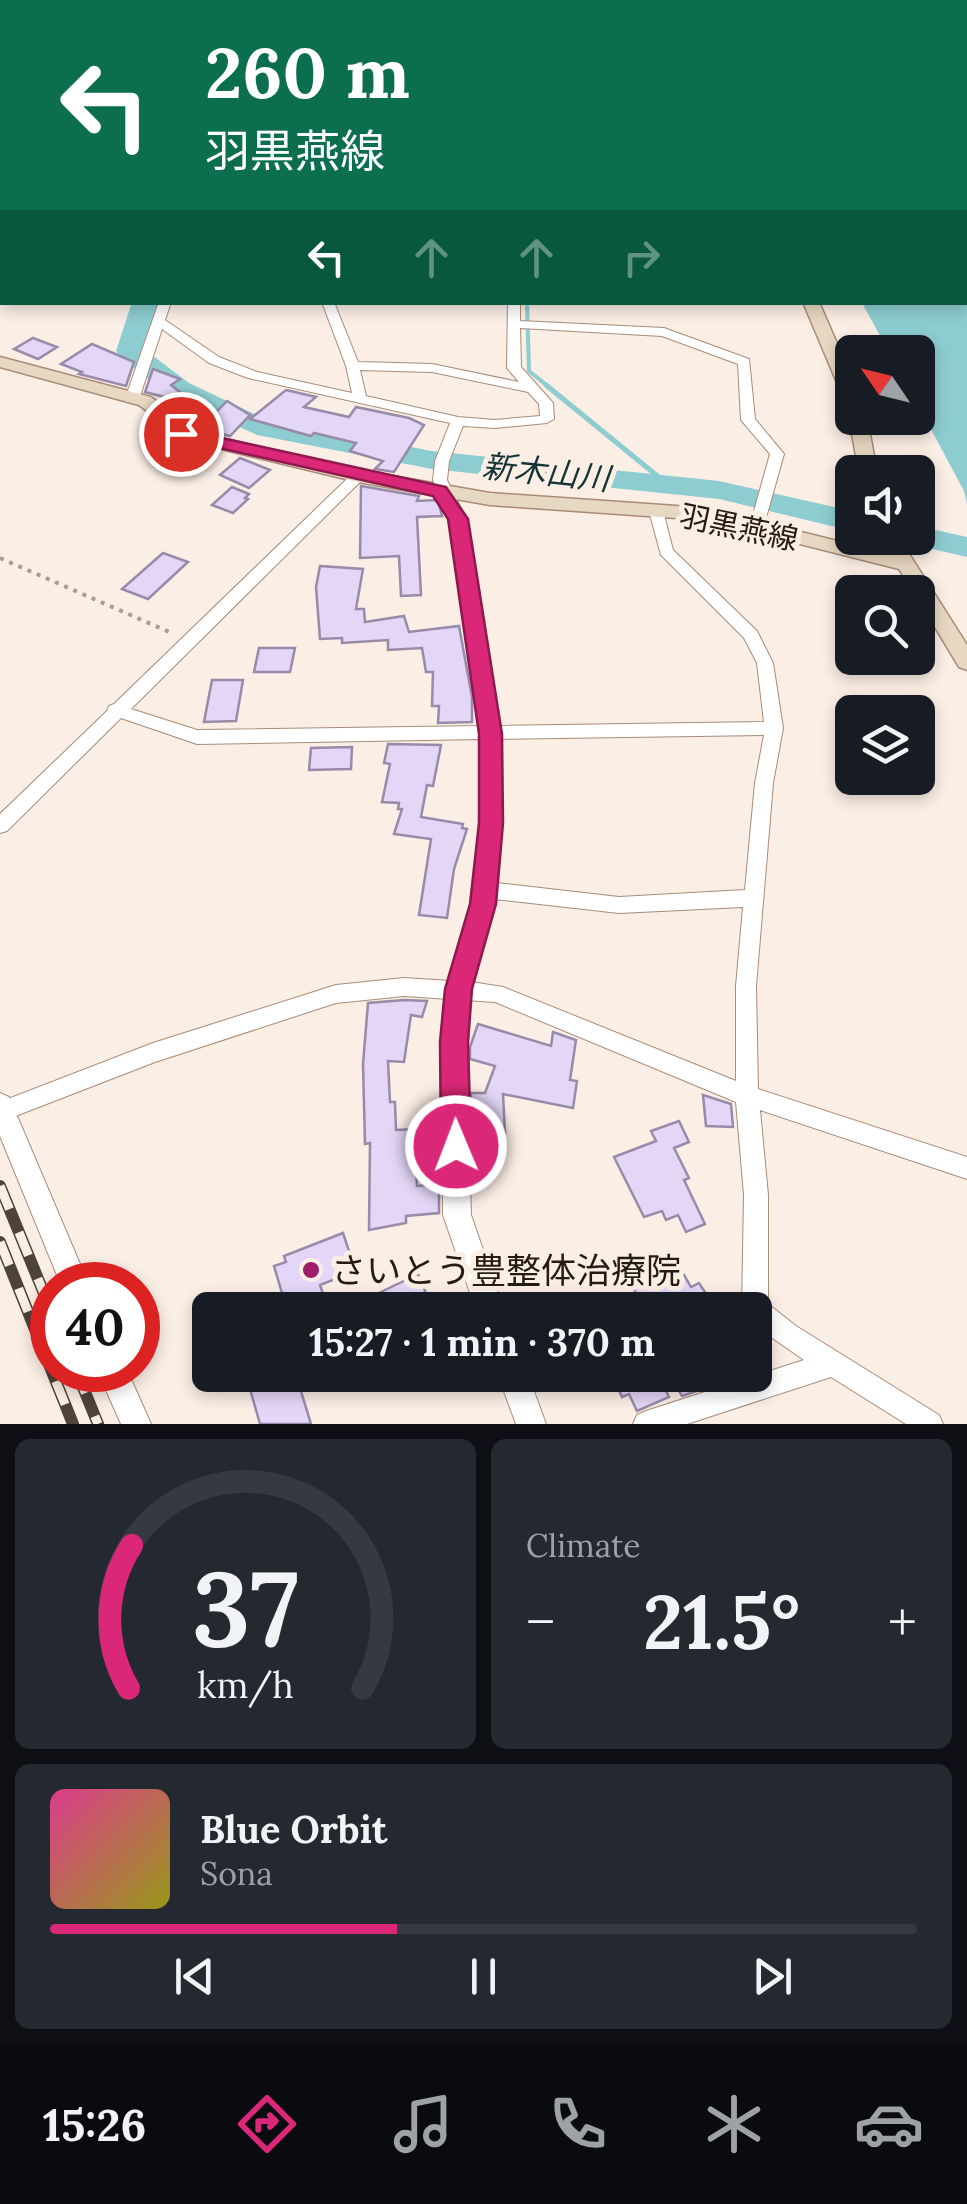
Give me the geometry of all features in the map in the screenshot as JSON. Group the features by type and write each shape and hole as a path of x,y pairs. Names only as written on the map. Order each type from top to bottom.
{"main road":[{"path":"812,305 835,358"},
{"name":"羽黒燕線","path":"0,362 145,401 159,412 161,423 171,431 358,476 548,505 705,514 904,564"},
{"path":"899,555 967,662"}],"street":[{"path":"132,398 165,305"},
{"path":"329,305 360,398"},
{"path":"159,321 214,360 237,369 458,421 494,424 547,419 546,404 514,368 514,305"},
{"path":"515,324 664,332 744,362 748,420 777,454 758,529"},
{"path":"352,366 432,368 535,389"},
{"path":"458,421 439,469 440,491 458,519 490,734 491,823 486,890 458,989 454,1042 457,1216 484,1292"},
{"path":"0,826 358,476"},
{"path":"656,511 666,552 751,635 765,663 774,728 764,784 746,986 747,1096 756,1195 755,1310 832,1364 930,1424"},
{"path":"115,710 197,738 774,728"},
{"path":"486,890 619,906 754,898"},
{"path":"65,1262 1,1110 153,1053 336,994 404,986 496,993 747,1096 967,1168"},
{"path":"646,1424 832,1364"},
{"path":"122,1392 136,1424"},
{"path":"520,1392 531,1424"}],"path":[{"path":"0,558 188,639"}],"water":[{"path":"863,305 967,305 967,504 934,435 935,335 880,335"}],"building":[{"path":"33,338 57,347 38,359 14,349"},
{"path":"92,344 134,362 126,386 79,374 82,372 61,364"},
{"path":"153,369 180,379 171,385 196,405 145,392"},
{"path":"286,390 316,397 304,407 349,417 356,407 424,425 394,472 375,469 383,461 350,451 356,443 314,433 311,436 250,419"},
{"path":"227,401 250,415 230,436 200,429"},
{"path":"240,458 270,470 249,488 220,475"},
{"path":"361,486 419,496 417,501 438,500 442,516 417,517 421,595 401,596 399,556 360,558"},
{"path":"232,487 249,494 245,498 248,499 233,513 212,505"},
{"path":"163,553 188,562 148,599 122,589"},
{"path":"320,566 363,569 356,609 364,609 365,622 404,616 409,632 459,626 472,697 472,722 438,723 439,706 432,706 433,672 426,672 422,648 388,650 388,640 342,643 342,638 320,639 316,587"},
{"path":"259,648 295,648 290,672 254,672"},
{"path":"212,680 243,680 236,721 204,722"},
{"path":"388,744 441,745 433,786 427,785 421,817 463,824 462,828 467,829 454,869 447,918 419,915 431,839 394,834 402,809 398,809 399,803 382,802 390,764 384,763"},
{"path":"352,747 351,769 309,770 311,748"},
{"path":"427,1001 422,1017 411,1015 404,1062 388,1061 390,1102 395,1102 396,1130 414,1129 417,1186 439,1184 439,1213 406,1216 406,1223 369,1230 370,1143 365,1144 363,1064 368,1003"},
{"path":"478,1024 551,1046 553,1032 576,1040 570,1080 577,1081 573,1108 503,1094 505,1133 472,1134 471,1093 485,1093 495,1066 470,1059"},
{"path":"703,1095 731,1104 733,1127 706,1126"},
{"path":"679,1121 689,1142 674,1148 705,1224 686,1232 678,1215 666,1220 662,1211 644,1217 614,1157 656,1141 651,1131"},
{"name":"さいとう豊整体治療院","path":"343,1233 351,1257 343,1260 348,1274 320,1285 322,1292 282,1292 274,1266 286,1262 284,1256"},
{"path":"676,1261 691,1287 699,1283 705,1292 635,1292 631,1284"},
{"path":"418,1274 426,1292 381,1292"},
{"path":"251,1392 301,1392 311,1424 260,1424"},
{"path":"620,1392 666,1392 669,1397 637,1411 629,1394 622,1397"}],"waterway":[{"name":"新木山川","path":"144,305 130,351 179,389 257,426 432,460 719,490 835,517"},
{"path":"527,305 529,371 549,387"},
{"path":"546,385 666,483"},
{"name":"新木山川","path":"935,540 967,547"}],"railway":[{"path":"0,1186 31,1262"},
{"path":"0,1242 73,1424"},
{"path":"85,1392 98,1424"}],"place":[{"name":"さいとう豊整体治療院","path":"311,1270"}],"route":[{"path":"181,434 440,491 458,519 490,734 491,823 486,890 458,989 454,1042 456,1146"}]}
